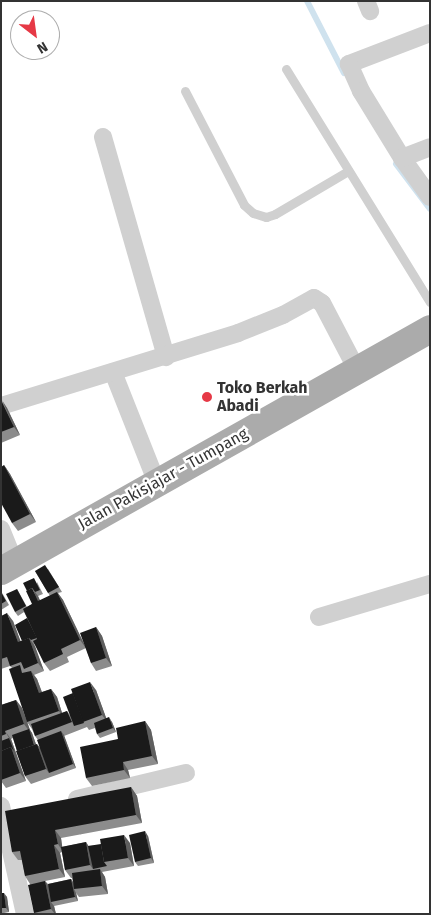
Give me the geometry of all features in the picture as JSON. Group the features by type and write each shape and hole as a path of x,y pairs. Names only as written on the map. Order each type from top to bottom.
{"main road":[{"name":"Jalan Pakisjajar - Tumpang","path":"8,567 430,330"}],"street":[{"path":"430,33 349,64 361,91 402,158 430,197"},
{"path":"102,137 166,357"},
{"path":"402,158 430,147"},
{"path":"1,406 166,357 238,333 283,315 314,298 322,303 357,370"},
{"path":"113,372 157,483"},
{"path":"1,529 8,567"},
{"path":"319,617 430,584"},
{"path":"61,803 186,773"},
{"path":"23,812 3,811 25,914"}],"lane":[{"path":"286,69 430,302"},
{"path":"185,91 244,205 253,213 266,217 275,214 348,171"}],"building":[{"path":"1,400 14,427 1,432"},
{"path":"4,465 30,514 12,523 1,503 1,467"},
{"path":"45,565 59,587 48,593 35,571"},
{"path":"34,578 40,590 35,592 32,588 27,591 23,583"},
{"path":"32,588 38,601 57,592 80,640 61,649 63,654 44,663 33,641 37,639 23,609 32,604 26,591"},
{"path":"17,589 26,606 15,612 6,594"},
{"path":"1,592 6,601 1,604"},
{"path":"7,613 18,642 29,638 38,663 24,669 21,662 10,666 7,657 1,659 1,616"},
{"path":"27,618 37,638 31,640 29,638 22,641 15,625"},
{"path":"96,627 106,658 91,663 80,633"},
{"path":"20,665 22,673 31,671 39,693 51,689 59,711 27,722 9,669"},
{"path":"90,682 102,715 83,722 71,689"},
{"path":"73,693 84,723 74,726 63,697"},
{"path":"16,700 24,724 5,731 6,734 1,736 1,705"},
{"path":"67,711 72,722 35,736 31,724"},
{"path":"109,717 113,728 97,734 94,723"},
{"path":"145,721 152,756 123,762 124,770 86,778 80,747 118,739 116,728"},
{"path":"29,729 34,745 17,751 12,735"},
{"path":"61,731 73,764 49,773 37,740"},
{"path":"9,738 14,751 11,747 1,751 1,741"},
{"path":"37,744 46,769 25,776 16,751"},
{"path":"11,747 20,773 1,780 1,751"},
{"path":"131,787 136,815 55,830 58,844 54,845 59,869 25,876 20,851 12,852 5,811"},
{"path":"145,831 151,858 135,862 129,835"},
{"path":"124,835 128,858 104,862 100,839"},
{"path":"86,842 90,865 65,870 61,847"},
{"path":"101,844 104,862 107,866 93,869 88,846"},
{"path":"100,869 102,886 74,889 72,873"},
{"path":"71,879 75,897 51,902 48,884"},
{"path":"45,881 51,909 34,913 28,885"},
{"path":"1,893 4,893 6,908 1,908"}],"waterway":[{"path":"307,1 344,73"},
{"path":"396,164 430,209"}],"place":[{"name":"Toko Berkah Abadi","path":"207,397"}]}
